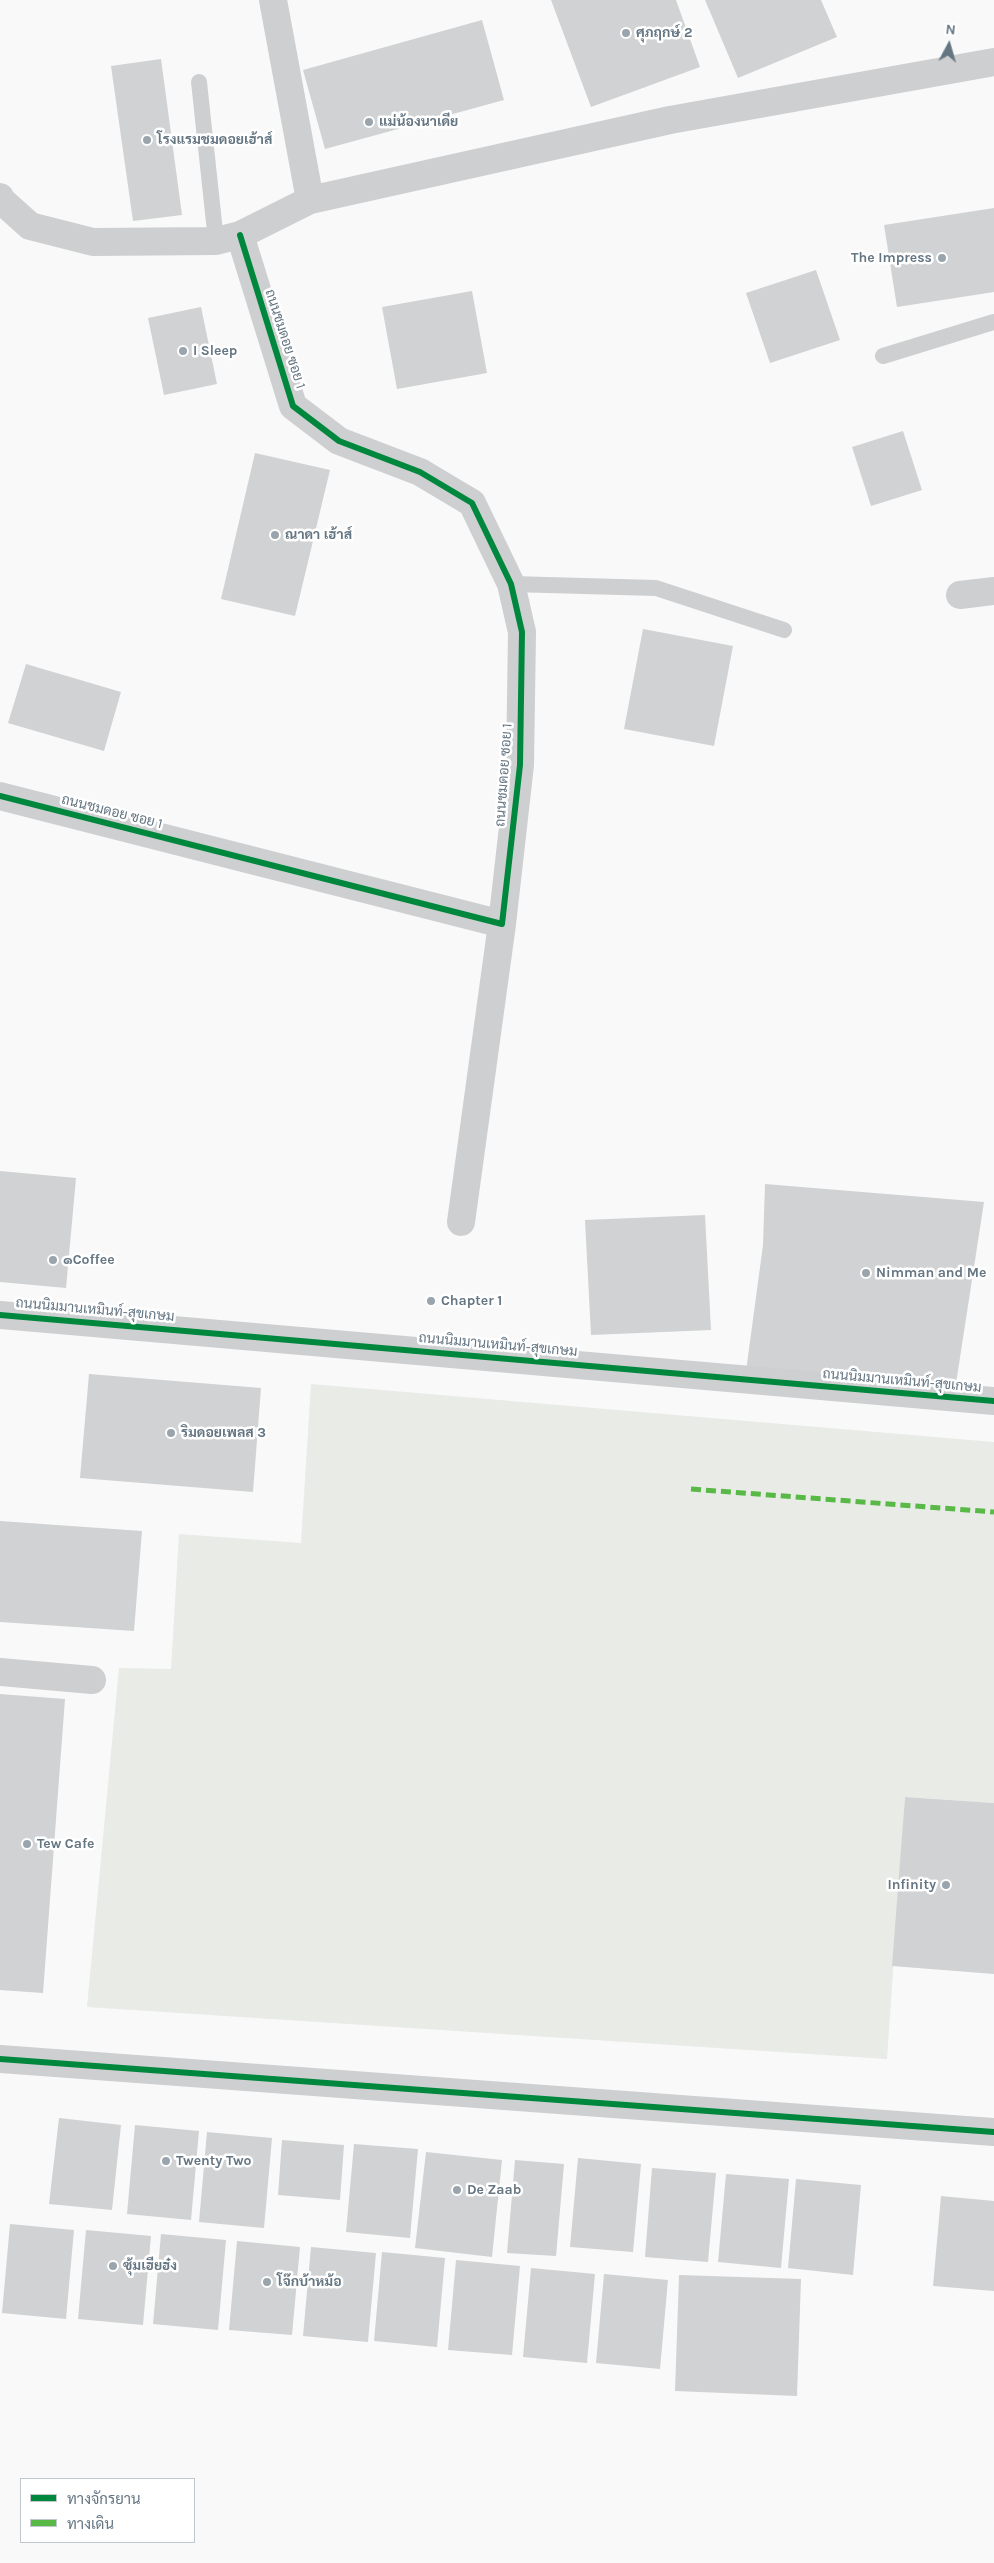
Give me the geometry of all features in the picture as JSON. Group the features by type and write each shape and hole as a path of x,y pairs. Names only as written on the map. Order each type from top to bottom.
{"street":[{"path":"273,0 310,200"},
{"path":"0,199 30,226 93,242 228,238 310,200 670,120 994,62"},
{"name":"ถนนชมดอย ซอย 1","path":"0,796 502,924 520,765 522,632 511,584 472,503 420,472 339,441 293,406 228,238"},
{"path":"960,595 994,592"},
{"path":"461,1222 502,924"},
{"name":"ถนนนิมมานเหมินท์-สุขเกษม","path":"0,1314 994,1401"},
{"path":"0,1672 92,1680"},
{"path":"0,2059 994,2132"}],"lane":[{"path":"199,82 228,238"},
{"path":"883,356 994,322"},
{"path":"511,584 656,588 784,630"}],"shaded area":[{"path":"311,1384 994,1442 994,1803 905,1797 887,2059 87,2007 119,1668 171,1669 179,1534 301,1543"}],"building":[{"name":"ศุภฤกษ์ 2","path":"551,0 676,0 700,67 591,107"},
{"path":"705,0 821,0 837,37 738,78"},
{"path":"482,20 504,100 325,149 303,70"},
{"name":"โรงแรมชมดอยเฮ้าส์","path":"161,59 182,215 133,221 111,66"},
{"name":"The Impress","path":"994,208 994,292 897,307 884,225"},
{"path":"816,270 840,340 770,363 746,293"},
{"path":"472,291 487,373 397,389 382,307"},
{"name":"I Sleep","path":"201,307 217,384 164,395 148,318"},
{"path":"903,431 922,490 871,506 852,447"},
{"name":"ณาดา เฮ้าส์","path":"255,453 330,470 295,616 221,599"},
{"path":"643,629 733,646 714,746 624,729"},
{"path":"26,664 121,692 104,751 8,723"},
{"path":"0,1171 76,1178 66,1288 0,1282"},
{"name":"Nimman and Me","path":"765,1184 984,1202 955,1390 746,1371 763,1245"},
{"path":"705,1215 711,1330 591,1335 585,1220"},
{"name":"ริมดอยเพลส 3","path":"89,1374 261,1388 253,1492 80,1478"},
{"path":"0,1521 142,1531 134,1631 0,1622"},
{"name":"Tew Cafe","path":"0,1694 65,1699 43,1993 0,1990"},
{"name":"Infinity","path":"905,1797 994,1803 994,1974 892,1966"},
{"path":"59,2118 121,2125 112,2210 49,2204"},
{"path":"135,2125 199,2131 191,2220 127,2214"},
{"path":"207,2132 272,2138 264,2228 199,2222"},
{"path":"282,2140 344,2145 340,2200 278,2195"},
{"path":"354,2144 418,2149 410,2238 346,2232"},
{"path":"426,2152 502,2160 492,2257 415,2248"},
{"path":"578,2158 641,2164 633,2252 570,2247"},
{"path":"515,2160 564,2164 556,2256 507,2253"},
{"path":"652,2168 716,2173 708,2262 645,2257"},
{"path":"726,2174 789,2179 781,2268 718,2262"},
{"path":"796,2179 861,2185 853,2275 788,2268"},
{"path":"941,2196 994,2201 994,2291 933,2286"},
{"path":"10,2224 74,2230 66,2319 2,2313"},
{"path":"86,2230 151,2236 143,2325 78,2319"},
{"path":"161,2234 226,2240 218,2330 153,2324"},
{"path":"237,2241 300,2247 292,2335 229,2330"},
{"path":"311,2247 376,2253 368,2342 303,2336"},
{"path":"382,2252 445,2258 437,2347 374,2341"},
{"path":"456,2260 520,2266 512,2355 448,2350"},
{"path":"531,2268 595,2274 587,2363 523,2357"},
{"path":"604,2274 668,2280 660,2369 596,2363"},
{"path":"679,2275 801,2279 797,2396 675,2391"}],"marked path":[{"path":"691,1489 994,1512"}],"cycle path":[{"path":"0,796 502,924 520,765 522,632 511,584 472,503 420,472 339,441 293,406 240,235"},
{"path":"0,1315 994,1401"},
{"path":"0,2059 994,2132"}],"place":[{"name":"ศุภฤกษ์ 2","path":"626,33"},
{"name":"แม่น้องนาเดีย","path":"369,122"},
{"name":"โรงแรมชมดอยเฮ้าส์","path":"147,140"},
{"name":"The Impress","path":"942,258"},
{"name":"I Sleep","path":"183,351"},
{"name":"ณาดา เฮ้าส์","path":"275,535"},
{"name":"๑Coffee","path":"53,1260"},
{"name":"Nimman and Me","path":"866,1273"},
{"name":"Chapter 1","path":"431,1301"},
{"name":"ริมดอยเพลส 3","path":"171,1433"},
{"name":"Tew Cafe","path":"27,1844"},
{"name":"Infinity","path":"946,1885"},
{"name":"Twenty Two","path":"166,2161"},
{"name":"De Zaab","path":"457,2190"},
{"name":"ซุ้มเฮียฮ๋ง","path":"113,2266"},
{"name":"โจ๊กบ้าหม้อ","path":"267,2282"}]}
